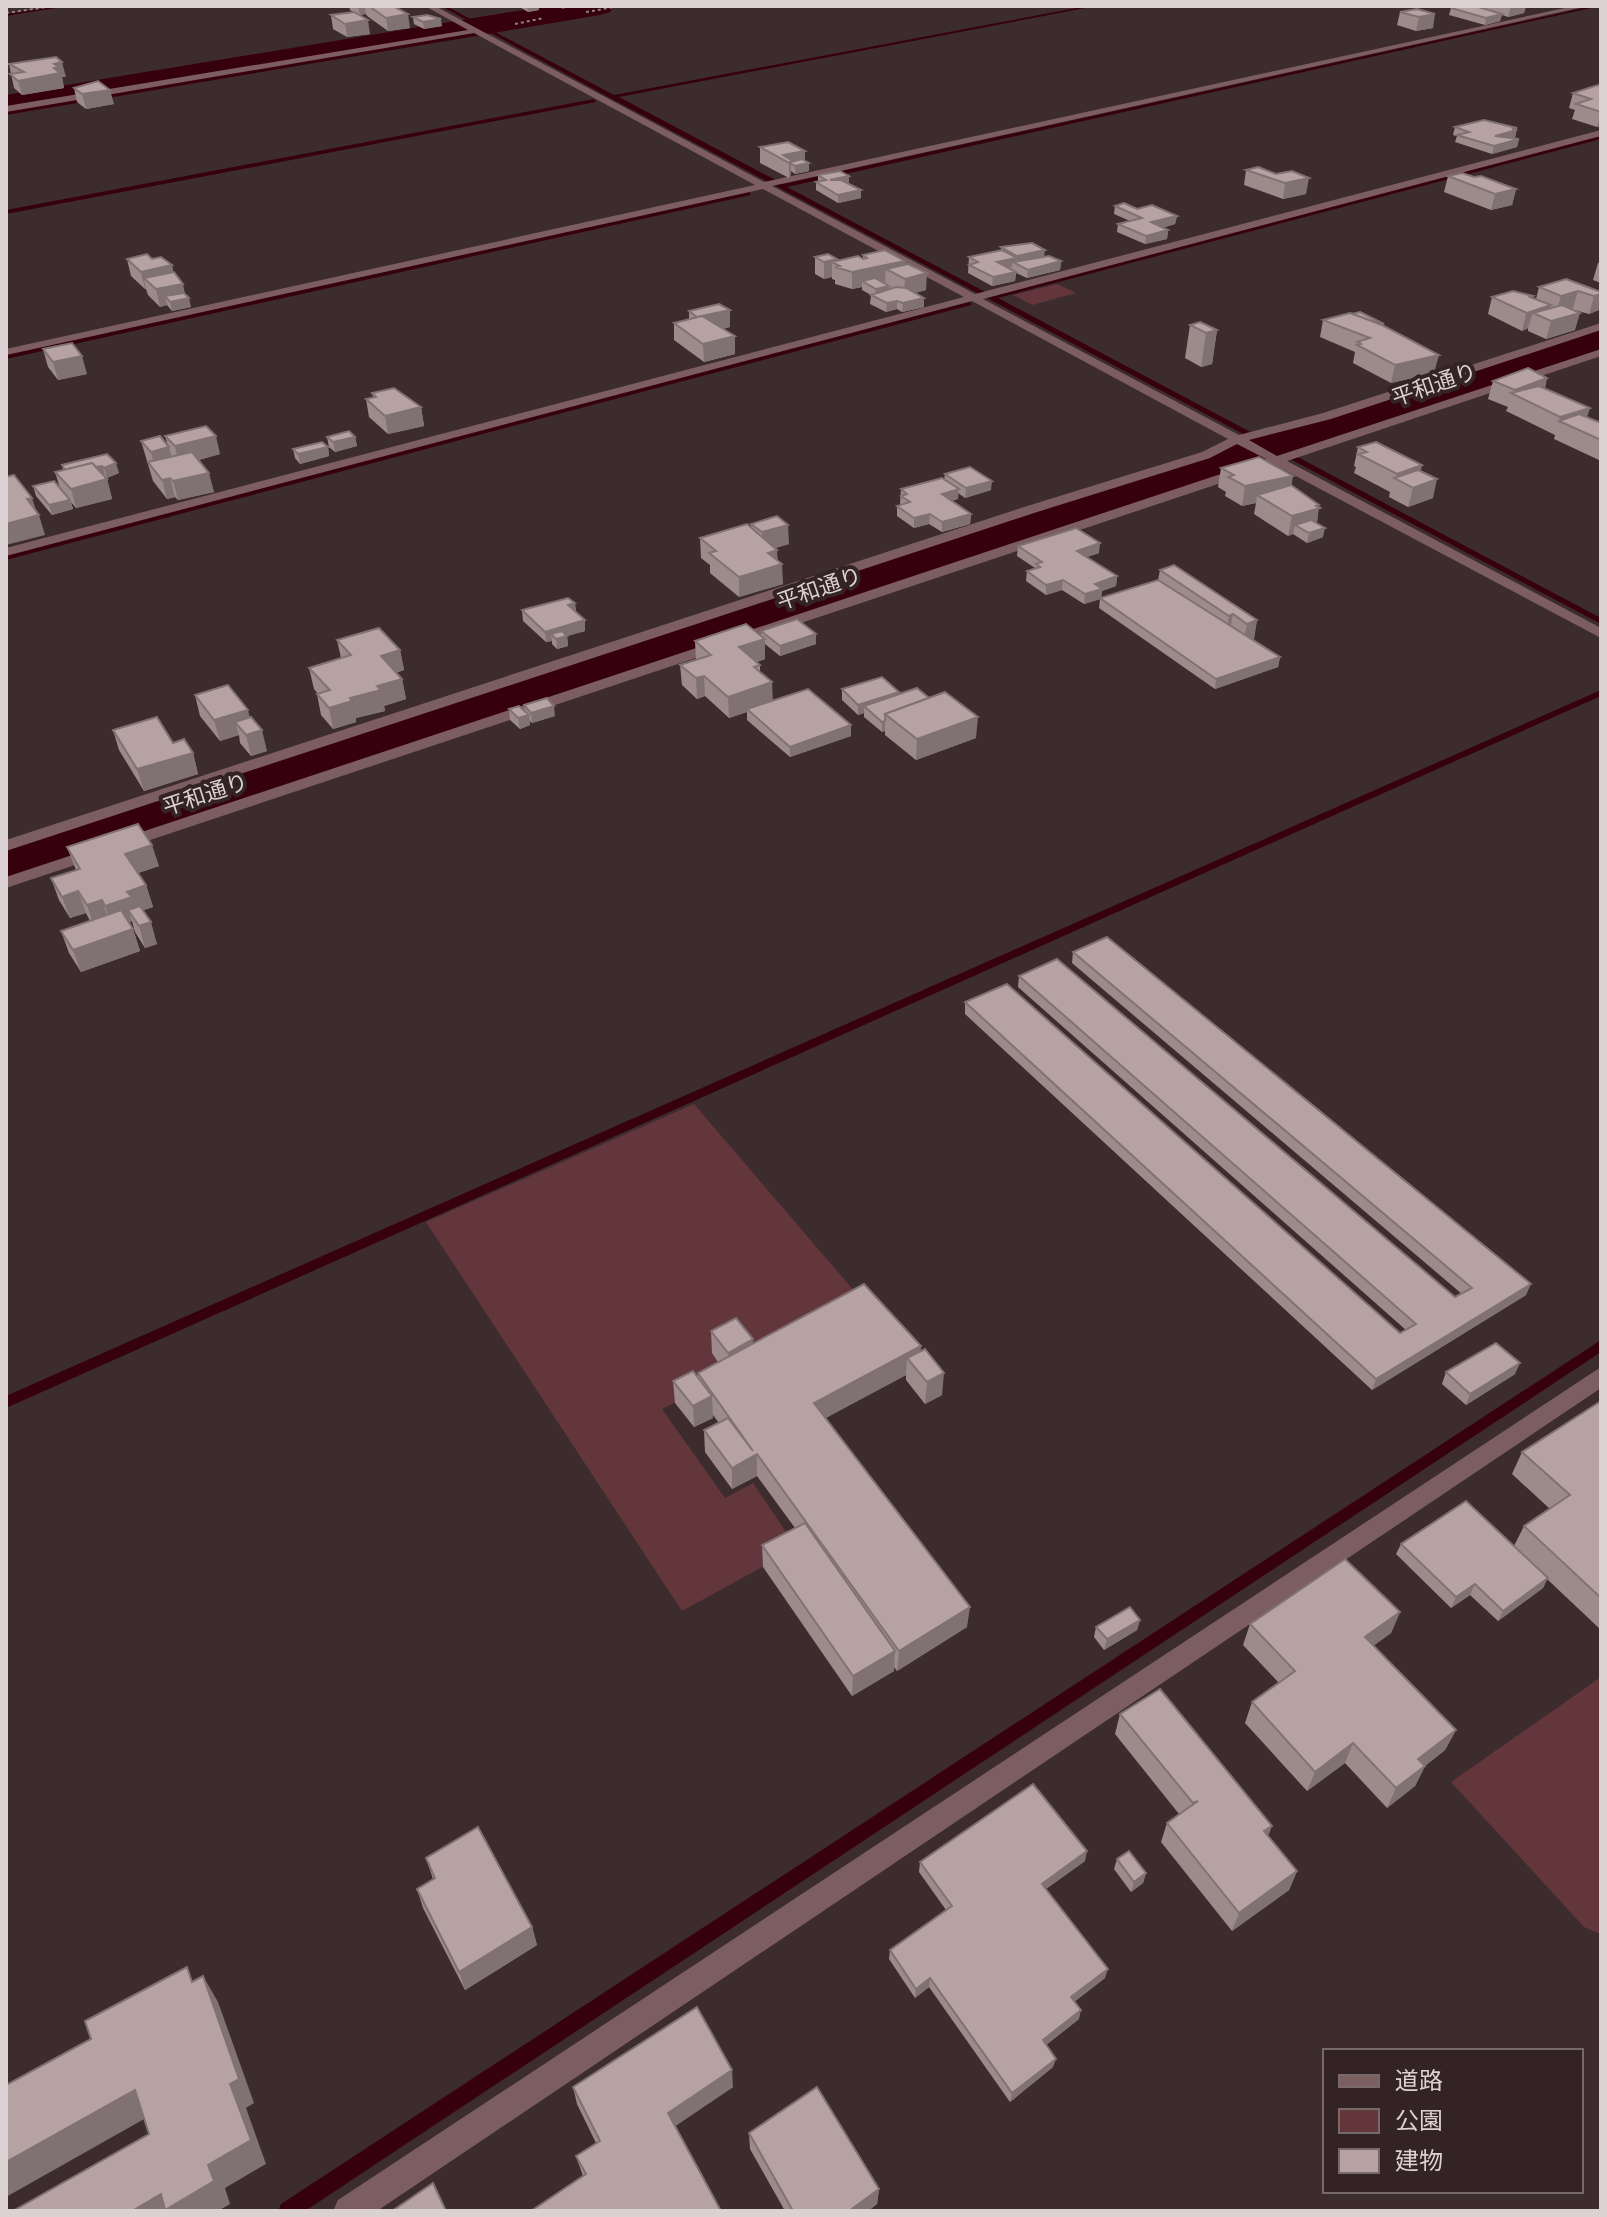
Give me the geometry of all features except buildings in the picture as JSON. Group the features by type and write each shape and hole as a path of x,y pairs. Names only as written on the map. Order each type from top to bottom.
{"street":[{"path":"429,6 765,185 981,295 1601,634"},
{"path":"6,352 1580,7"},
{"path":"446,13 460,11"},
{"path":"6,109 471,29"},
{"path":"6,552 1601,133"},
{"path":"6,846 1206,455 1247,438 1327,416 1601,326"},
{"name":"平和通り","path":"6,883 1601,352"},
{"path":"349,2211 1599,1380"}],"path":[{"path":"6,13 54,6"}],"green space":[{"path":"1057,284 1076,293 1032,305 1013,295"},
{"path":"694,1104 867,1306 662,1409 725,1498 753,1483 797,1548 682,1611 426,1222"},
{"path":"1601,1677 1601,1934 1584,1927 1451,1782"}],"waterway":[{"path":"6,15 67,6"},
{"path":"443,6 614,97"},
{"path":"6,105 600,6"},
{"path":"614,97 1094,6"},
{"path":"782,186 1598,6"},
{"path":"614,97 993,298"},
{"path":"6,212 594,101"},
{"path":"993,298 1601,137"},
{"path":"6,357 749,194"},
{"path":"993,298 1601,621"},
{"path":"6,558 969,304"},
{"path":"6,862 1601,337"},
{"path":"6,1402 1601,693"},
{"path":"288,2211 1601,1345"}]}
